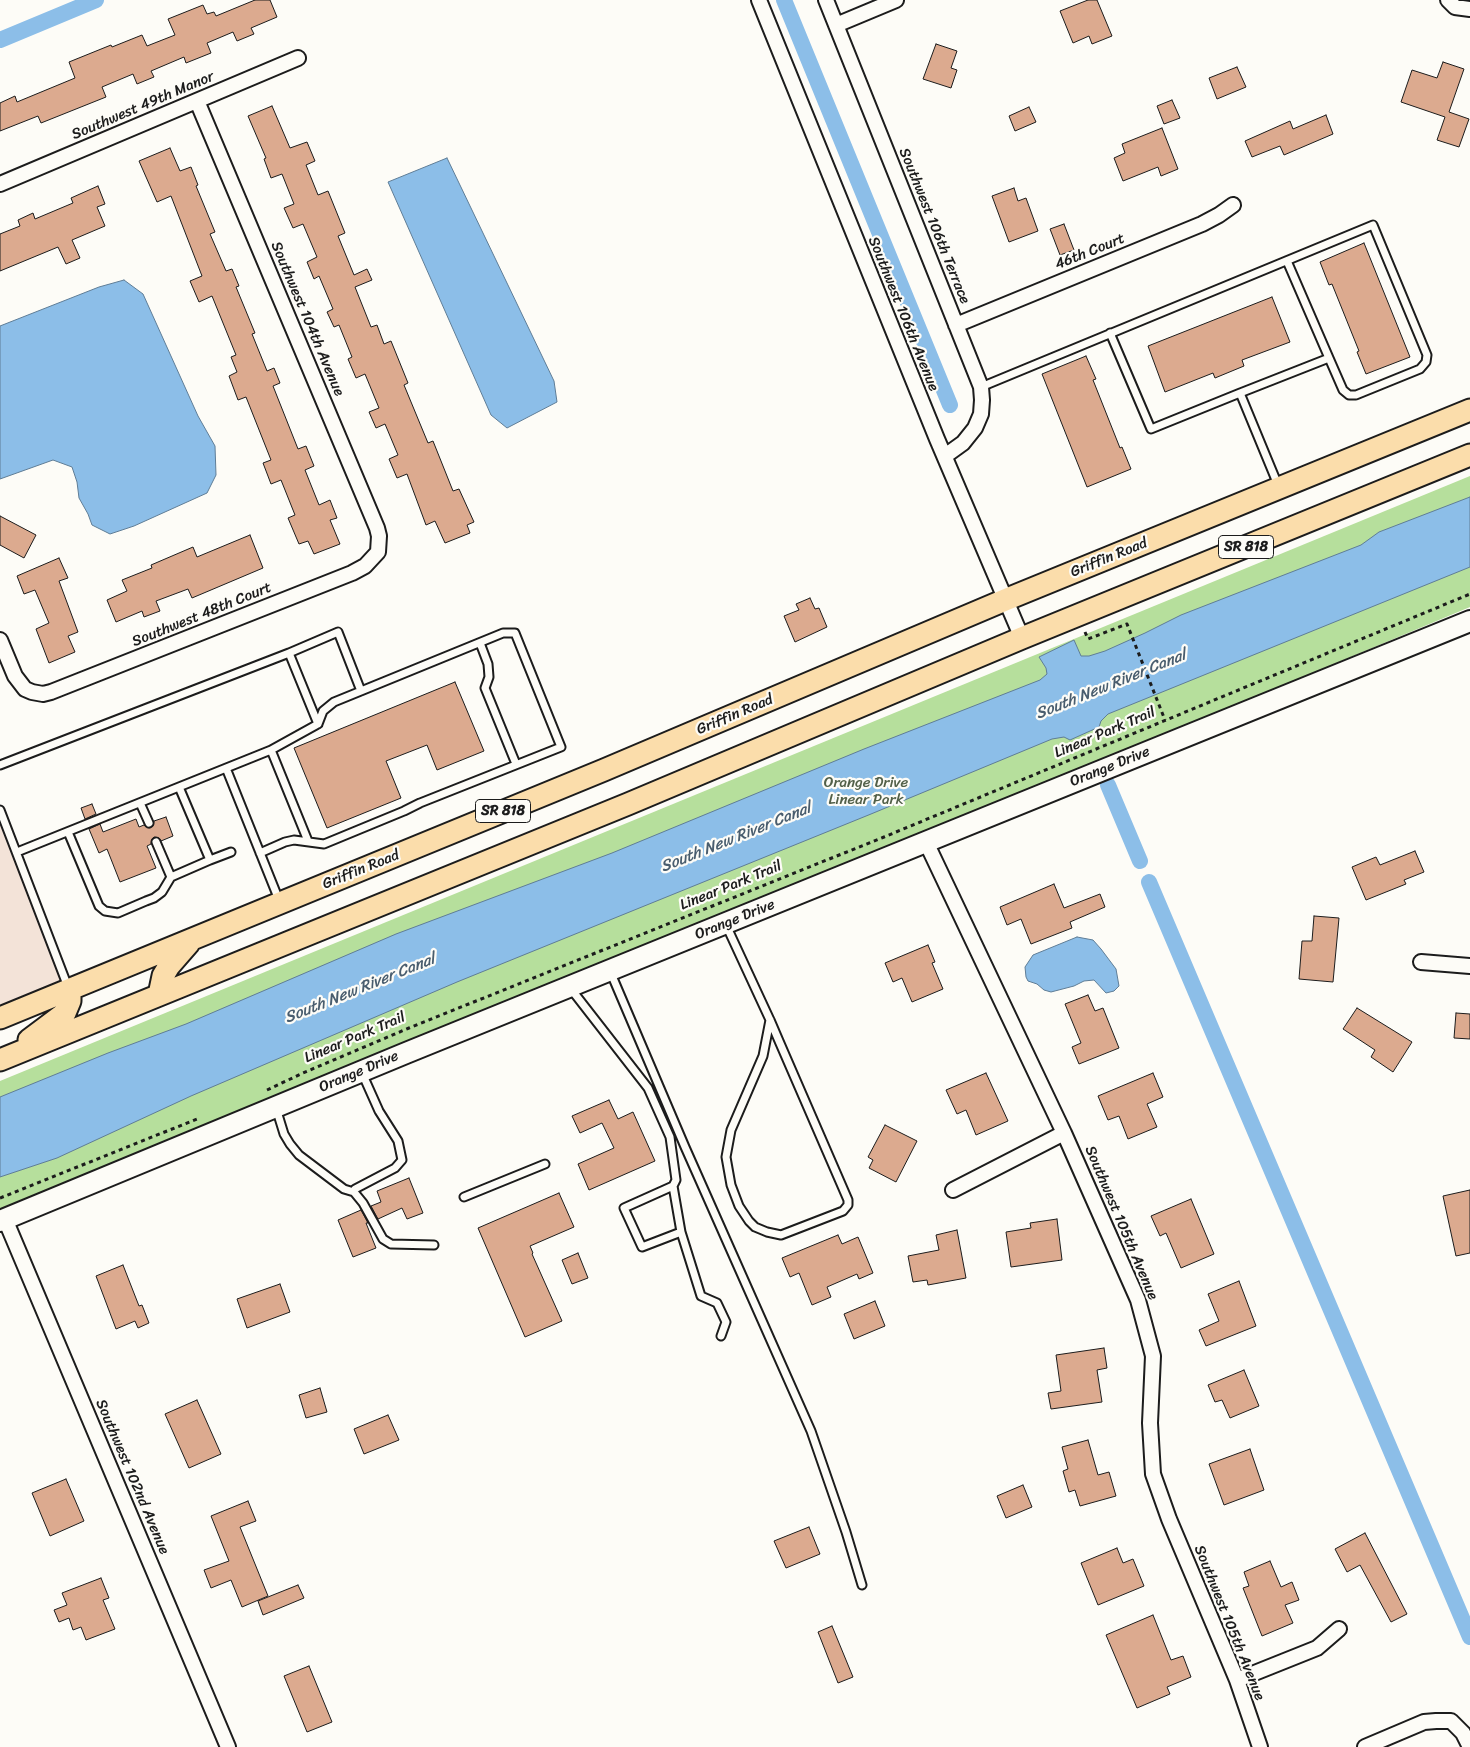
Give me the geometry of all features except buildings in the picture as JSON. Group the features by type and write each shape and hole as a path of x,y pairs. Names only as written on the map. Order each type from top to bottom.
{"main road":[{"name":"Griffin Road","path":"0,1018 604,770 1005,600 1470,410"},
{"name":"SR 818","path":"5,1058 628,804 1022,638 1470,455"},
{"path":"159,995 163,976 169,966 193,939"},
{"path":"5,1058 65,1013 70,1001 70,990"}],"street":[{"name":"Southwest 106th Avenue","path":"759,0 945,456 1022,638"},
{"name":"Southwest 106th Terrace","path":"826,0 981,387 981,414 975,428 963,443 945,456"},
{"path":"836,25 896,0"},
{"path":"1452,4 1470,9"},
{"name":"Southwest 49th Manor","path":"0,184 298,58"},
{"name":"Southwest 104th Avenue","path":"197,101 377,528 384,554"},
{"name":"46th Court","path":"956,325 1202,224 1233,205"},
{"name":"Southwest 48th Court","path":"0,640 16,676 25,689 43,694 63,688 352,573 384,554"},
{"name":"Orange Drive","path":"3,1220 270,1100 362,1071 1470,621"},
{"name":"Southwest 105th Avenue","path":"926,842 1064,1133 1138,1300 1153,1356 1150,1423 1153,1474 1169,1519 1237,1680 1260,1747"},
{"path":"1421,962 1470,966"},
{"path":"953,1190 1064,1133"},
{"name":"Southwest 102nd Avenue","path":"3,1220 228,1747"},
{"path":"1237,1680 1317,1648 1339,1628"},
{"path":"1365,1747 1424,1722 1451,1722 1463,1733 1470,1747"}],"lane":[{"path":"981,387 1110,333 1287,260 1373,225 1427,355 1426,362 1420,369 1356,395 1349,395 1343,390 1287,260"},
{"path":"1110,333 1151,429 1329,358"},
{"path":"1240,393 1279,488"},
{"path":"0,765 289,653 338,632 361,691"},
{"path":"17,852 271,750 318,724 322,711 334,702 502,633 515,633 561,747 324,844 294,840 260,853"},
{"path":"480,643 488,664 488,677 485,688 516,764"},
{"path":"289,653 318,724"},
{"path":"271,750 308,841"},
{"path":"226,768 280,903"},
{"path":"180,787 210,860"},
{"path":"140,802 149,823"},
{"path":"0,810 70,990"},
{"path":"68,832 99,906 105,911 118,912 154,898 162,892 171,877 231,852"},
{"path":"156,842 171,877"},
{"path":"726,924 770,1020 848,1200 848,1205 843,1211 781,1235 755,1227 748,1221 739,1206 731,1185 726,1158 731,1130 763,1056 770,1020"},
{"path":"610,970 685,1147 811,1431 862,1585"},
{"path":"570,987 648,1088 670,1137 676,1180 673,1186 681,1232 701,1296 717,1304 726,1322 721,1336"},
{"path":"354,1192 356,1189 394,1168 402,1160 398,1141 379,1111 362,1071"},
{"path":"270,1100 290,1144 299,1155 344,1189 354,1192 363,1203 383,1239 391,1244 434,1246"},
{"path":"464,1197 544,1164"},
{"path":"673,1186 624,1208 642,1247 681,1232"}],"path":[{"name":"Linear Park Trail","path":"270,1100 303,1073 409,1028 874,840 1470,594"},
{"path":"1085,632 1088,639 1127,624 1165,720"},
{"path":"0,1198 205,1116"}],"shaded area":[{"path":"0,810 70,990 0,1015"}],"green space":[{"name":"Orange Drive Linear Park","path":"1470,476 1470,607 1162,736 0,1213 0,1081"}],"water":[{"path":"447,158 554,381 557,402 507,428 491,415 388,182"},
{"path":"124,280 143,294 198,416 215,446 216,475 207,493 134,526 110,534 92,525 79,498 77,482 72,467 53,460 0,479 0,326 99,287"},
{"name":"South New River Canal","path":"1470,497 1470,567 1108,714 1101,721 1099,727 1070,740 1064,737 1052,739 457,982 191,1096 57,1158 0,1177 0,1097 108,1053 186,1024 396,934 612,853 864,749 1040,680 1047,674 1046,668 1039,657 1074,640 1081,656 1089,656 1105,651 1181,615 1361,545 1379,532"},
{"path":"1077,937 1093,940 1116,969 1119,986 1114,991 1106,993 1094,980 1084,981 1074,986 1051,992 1028,981 1025,967 1033,955"}],"waterway":[{"path":"0,40 96,0"},
{"path":"784,0 950,405"},
{"path":"1108,785 1140,861"},
{"path":"1149,882 1470,1637"}]}
